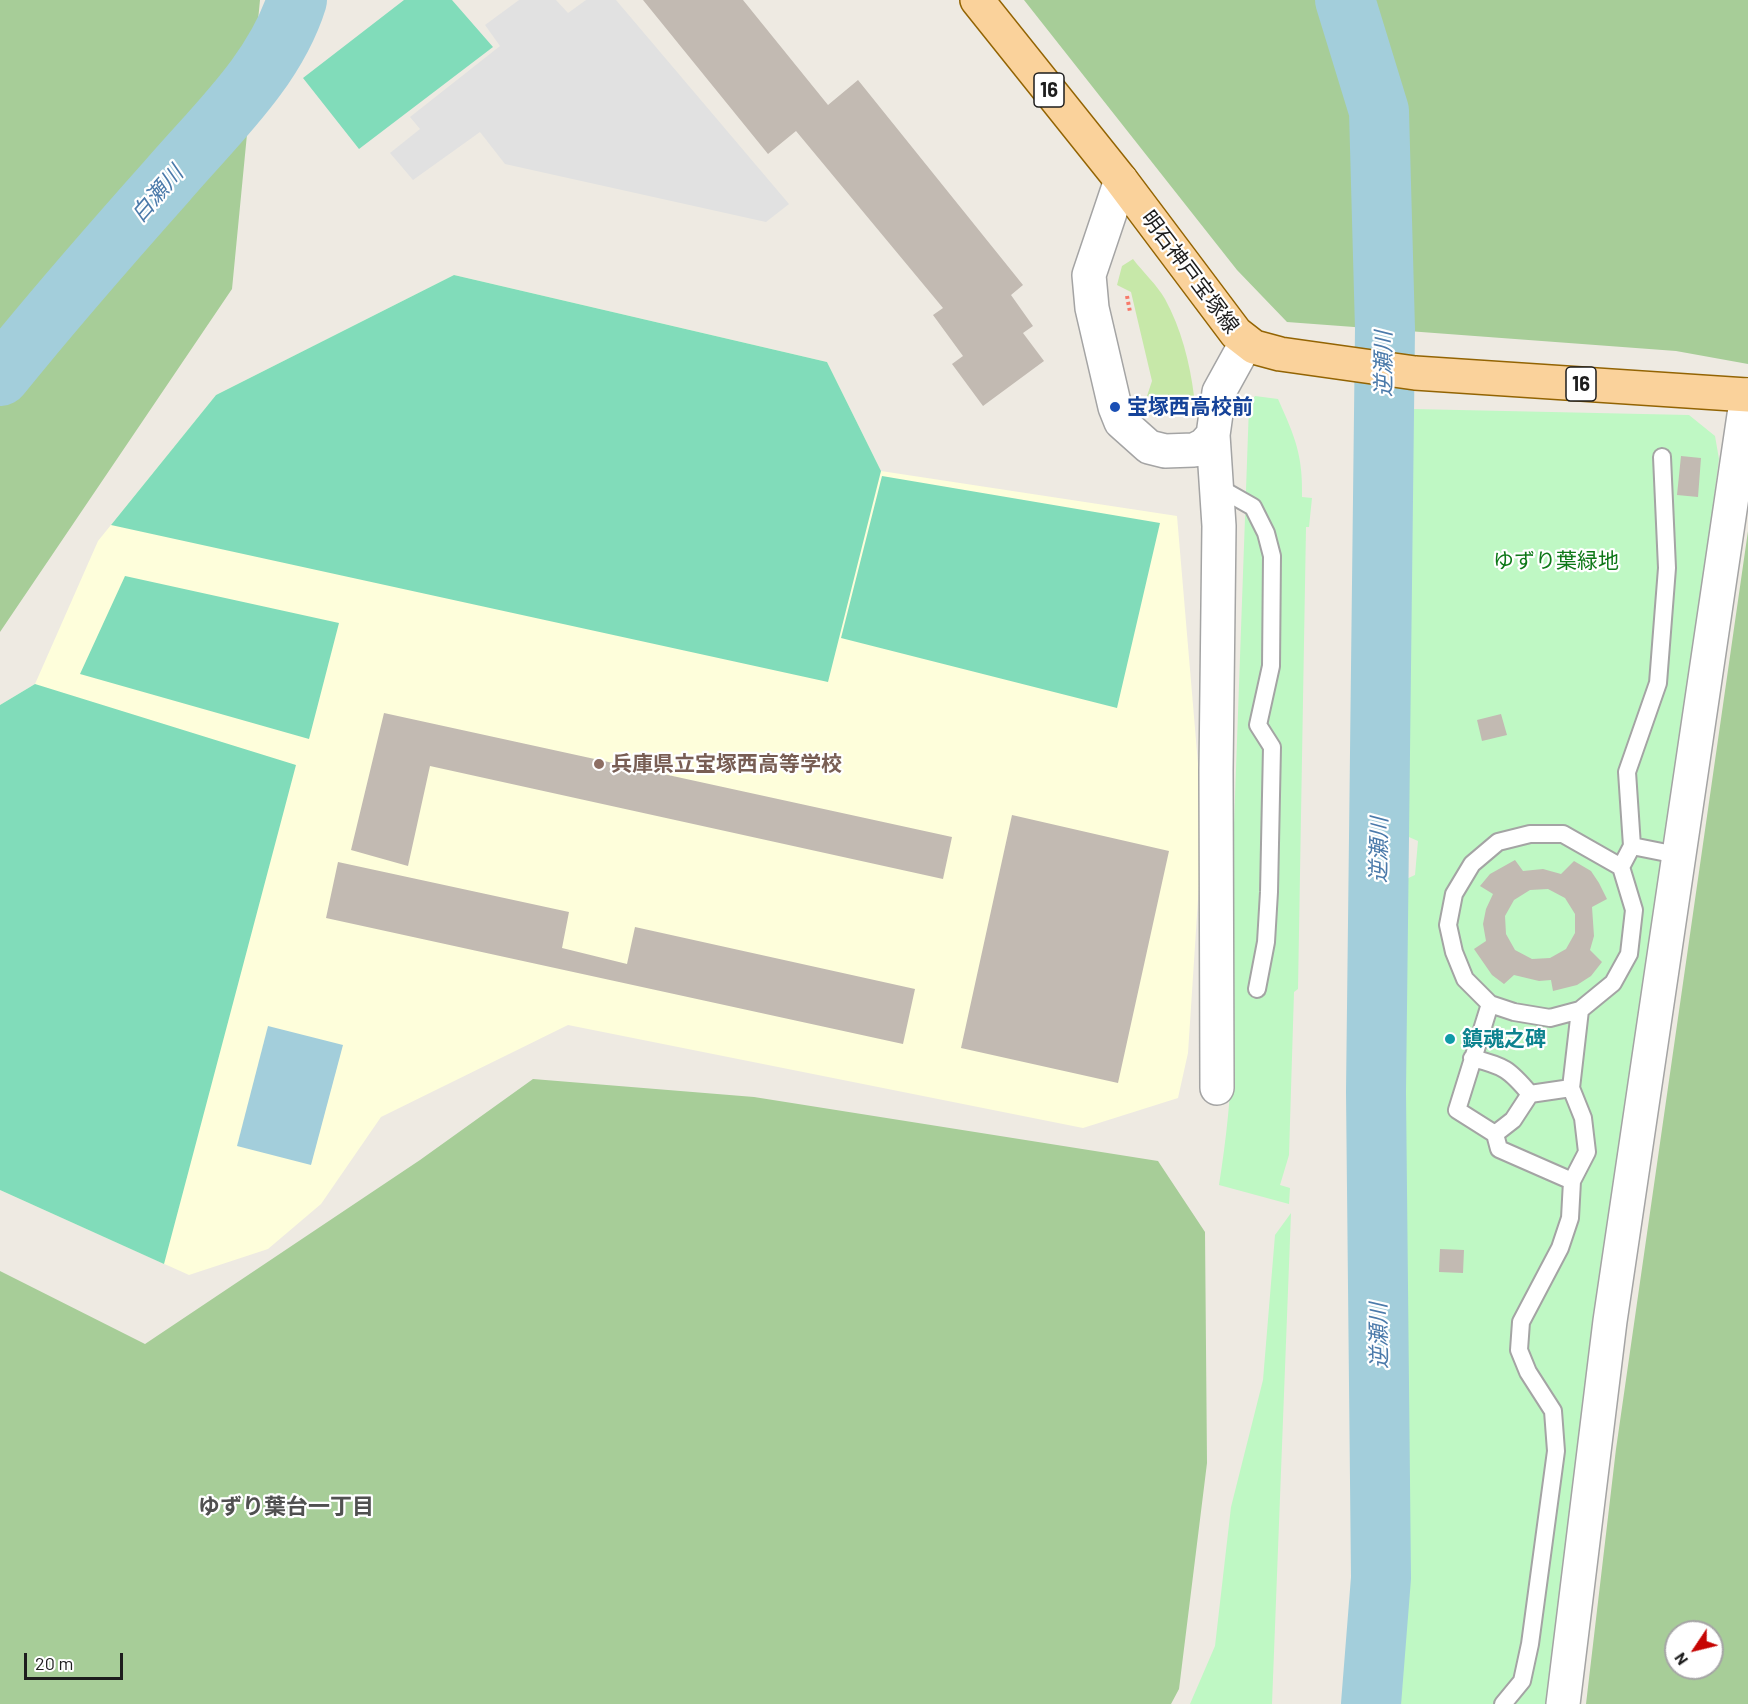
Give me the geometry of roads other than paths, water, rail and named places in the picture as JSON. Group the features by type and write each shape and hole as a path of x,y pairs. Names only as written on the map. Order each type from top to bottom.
{"main road":[{"name":"明石神戸宝塚線","path":"977,0 1121,180 1236,333 1246,343 1280,354 1415,373 1747,395"}],"street":[{"path":"1121,180 1089,275 1092,308 1115,407 1121,422 1132,435 1157,449 1194,450 1213,435"},
{"path":"1217,1088 1216,770 1219,526 1213,435 1219,392 1246,343"},
{"path":"1563,1704 1610,1321 1677,855 1747,395"}],"lane":[{"path":"1621,867 1632,846 1627,772 1658,683 1667,568 1662,457"},
{"path":"1216,486 1253,507 1266,533 1272,556 1270,666 1258,725 1272,747 1269,892 1266,942 1257,988"},
{"path":"1530,834 1563,834 1621,867 1634,910 1629,954 1613,983 1580,1010 1550,1018 1514,1012 1490,1004 1465,979 1454,952 1448,925 1454,894 1472,864 1498,842 1530,834"},
{"path":"1632,846 1677,855"},
{"path":"1490,1004 1457,1110 1496,1134 1499,1149 1572,1181"},
{"path":"1503,1704 1522,1681 1530,1644 1556,1451 1553,1411 1528,1372 1519,1350 1521,1322 1560,1248 1570,1218 1572,1181 1587,1152 1583,1118 1571,1088 1580,1010"},
{"path":"1472,1058 1501,1065 1530,1094"},
{"path":"1496,1134 1513,1120 1530,1094 1571,1088"}],"water":[{"path":"268,1026 343,1045 311,1165 237,1146"}],"waterway":[{"name":"白瀬川","path":"0,376 82,277 241,97 274,50 297,0"},
{"name":"逆瀬川","path":"1345,0 1379,111 1385,329 1376,1092 1381,1578 1371,1704"}],"place":[{"name":"宝塚西高校前","path":"1115,407"},
{"name":"兵庫県立宝塚西高等学校","path":"599,764"},
{"name":"鎮魂之碑","path":"1450,1039"}],"district":[{"name":"ゆずり葉台一丁目","path":"286,1507"}],"park label":[{"name":"ゆずり葉緑地","path":"1556,561"}]}
